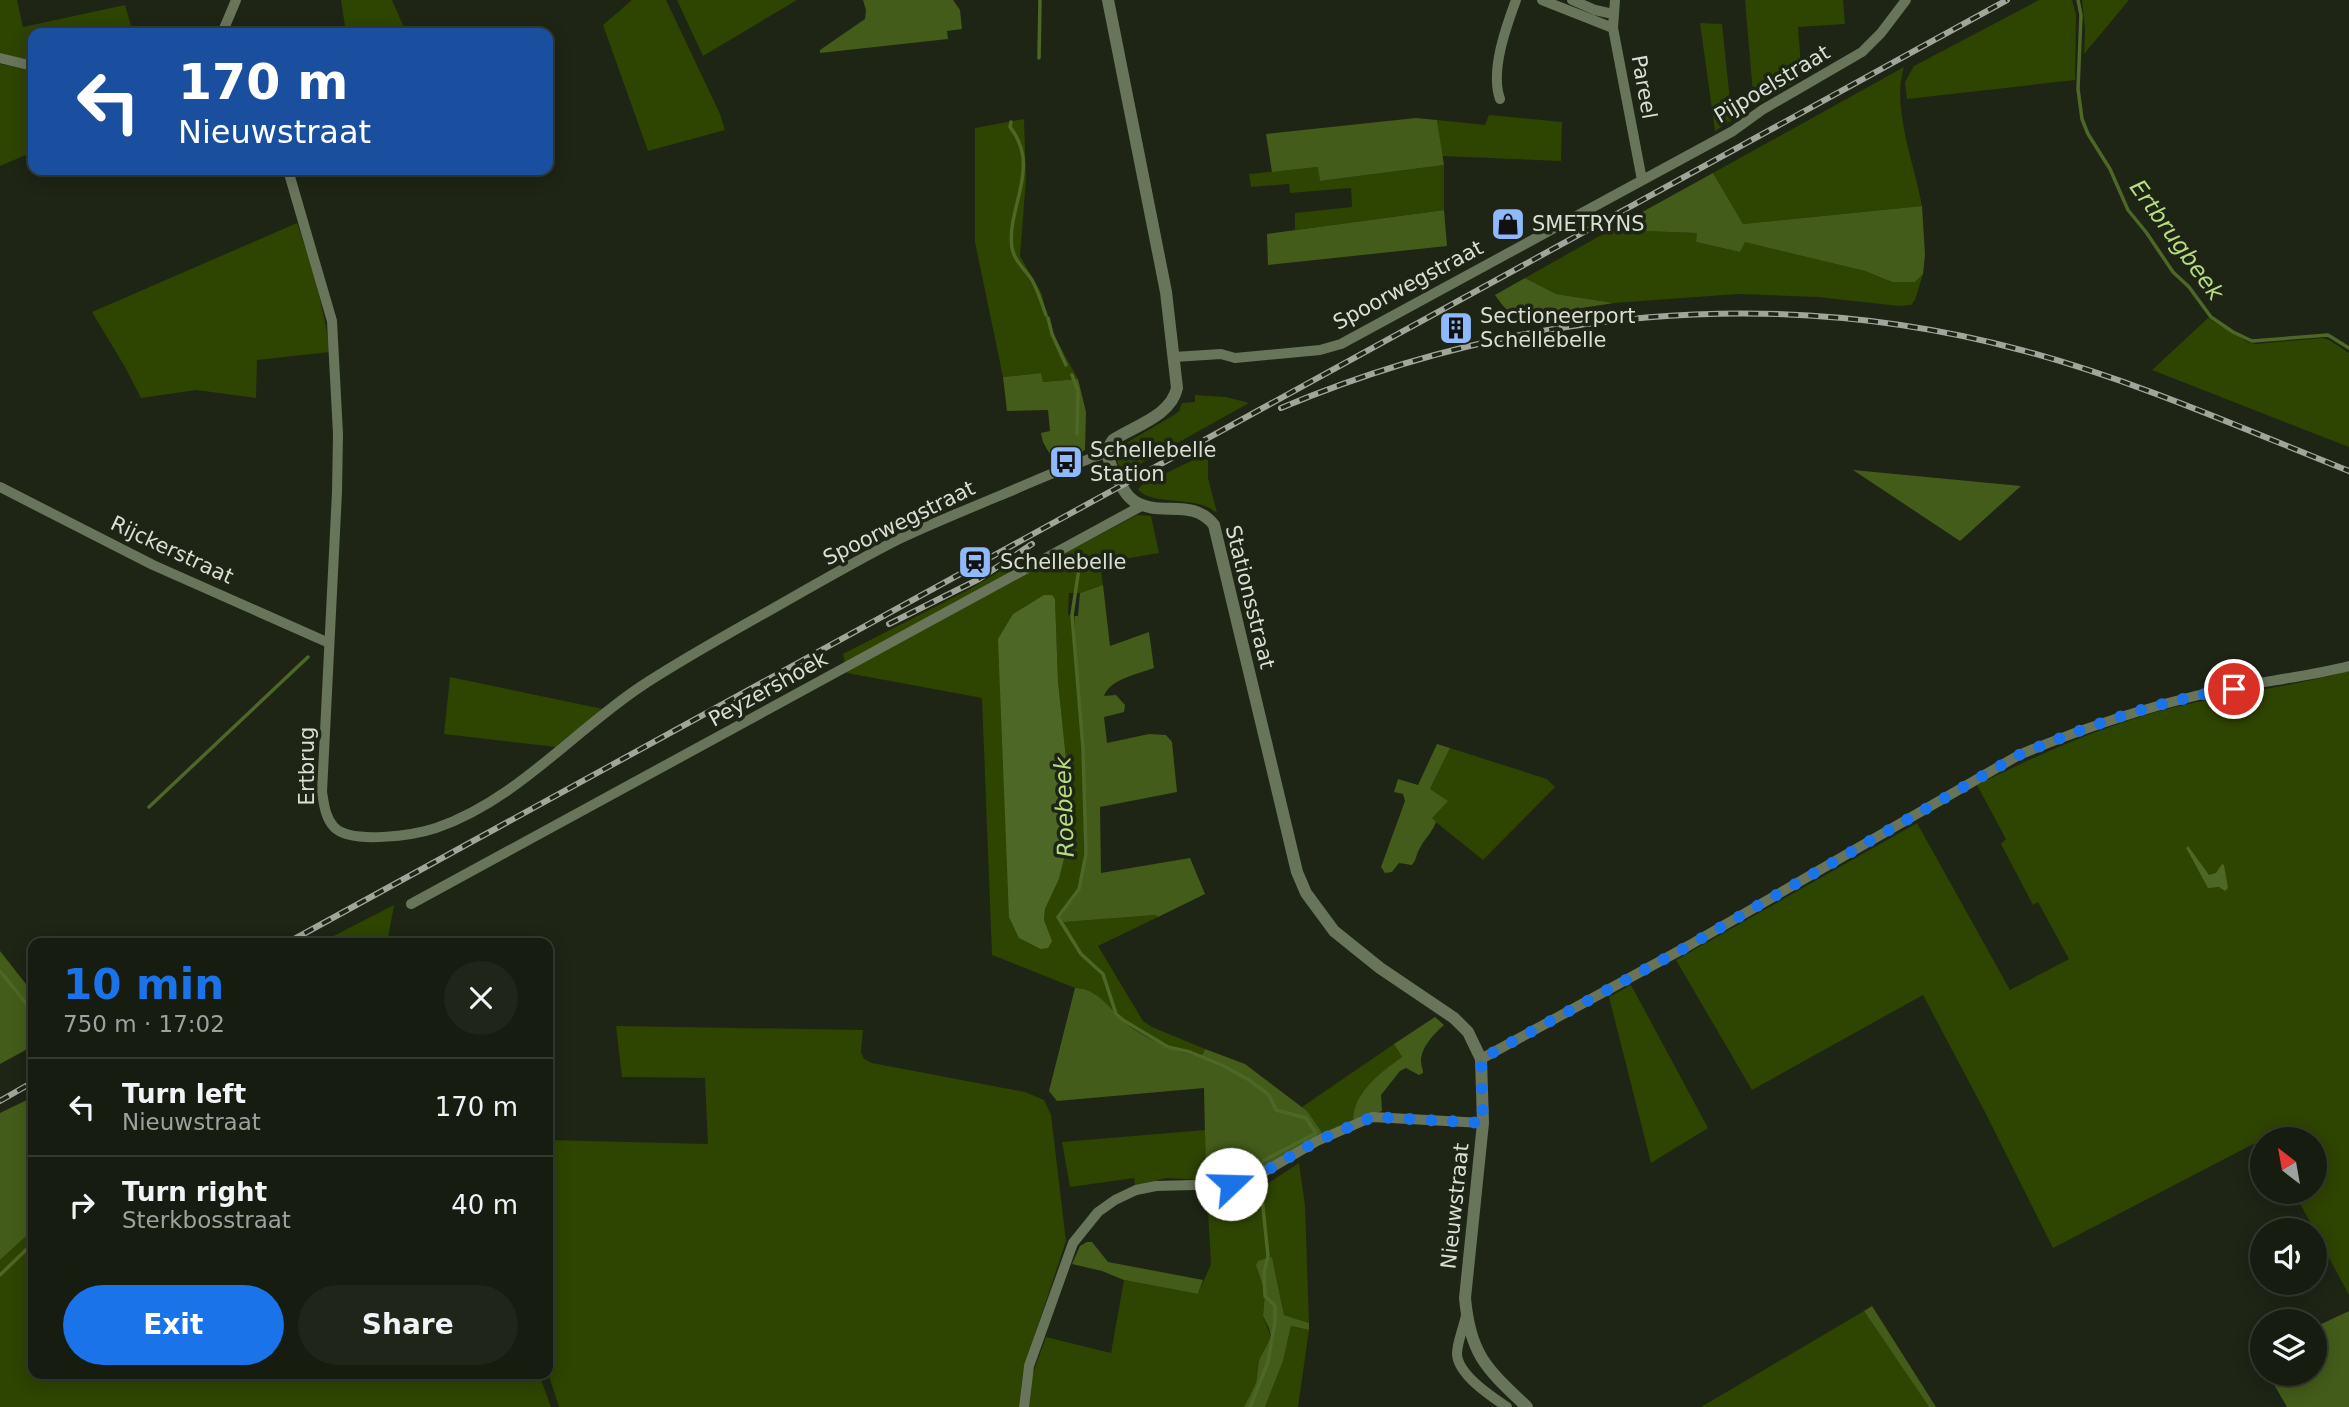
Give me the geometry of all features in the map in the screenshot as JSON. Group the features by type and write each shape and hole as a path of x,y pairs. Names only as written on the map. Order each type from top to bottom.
{"street":[{"path":"225,28 236,0"},
{"path":"1108,0 1166,292 1177,388 1172,401 1165,409 1113,440 1108,447 1110,464 1128,495 1133,501 1143,505"},
{"path":"1500,99 1497,91 1501,43 1516,0"},
{"path":"1542,0 1613,28"},
{"path":"1572,0 1595,10 1614,14"},
{"name":"Pareel","path":"1615,0 1613,28 1642,180"},
{"name":"Pijpoelstraat","path":"1642,180 1732,131 1762,110 1862,52 1881,33 1906,0"},
{"path":"0,58 28,65"},
{"name":"Ertbrug","path":"289,175 332,321 338,434 323,792 330,822 340,831 353,835 379,836 430,830 476,809 530,773 624,698 713,642"},
{"name":"Spoorwegstraat","path":"1174,357 1221,354 1235,358 1331,348 1642,180"},
{"name":"Spoorwegstraat","path":"713,642 897,540 1107,453"},
{"name":"Rijckerstraat","path":"0,487 153,565 329,643"},
{"name":"Peyzershoek","path":"411,904 1143,505"},
{"name":"Stationsstraat","path":"1143,505 1200,512 1214,526 1297,872 1306,893 1334,931 1355,949 1454,1018 1468,1032 1481,1059"},
{"path":"1481,1059 1688,946 2019,755 2101,723 2208,693 2309,676 2349,666"},
{"name":"Nieuwstraat","path":"1481,1059 1483,1123 1465,1298 1466,1315 1482,1361 1527,1407"},
{"path":"1024,1407 1029,1366 1073,1243 1098,1212 1115,1200 1136,1190 1156,1186 1231,1184 1257,1176 1317,1141 1372,1117 1483,1123"},
{"name":"Nieuwstraat","path":"1466,1315 1457,1353 1459,1363 1480,1389 1507,1407"}],"shaded area":[{"path":"0,0 17,0 23,27 125,5 132,28 28,28 28,60 0,54"},
{"path":"341,0 392,0 404,28 345,28"},
{"path":"632,0 666,0 725,130 648,151 603,25"},
{"path":"677,0 797,0 703,56"},
{"path":"863,0 953,0 960,10 962,29 947,31 948,39 820,53 820,50 865,19"},
{"path":"1745,0 1843,0 1845,24 1798,27 1802,78 1754,105"},
{"path":"2039,0 2072,0 2076,15 2075,80 1907,99 1905,82 1914,66"},
{"path":"2082,0 2129,0 2084,54 2085,29"},
{"path":"1700,23 1722,24 1732,120 1715,131"},
{"path":"0,64 28,69 28,154 0,166"},
{"path":"1904,67 1900,100 1902,118 1922,206 1743,224 1713,173"},
{"path":"1489,115 1562,122 1561,161 1442,156 1437,120 1485,125"},
{"path":"1416,118 1437,120 1444,165 1320,181 1318,167 1272,172 1266,134"},
{"path":"1024,119 1026,179 1020,256 1042,294 1048,325 1078,379 1042,382 1041,373 1003,377 975,242 975,128"},
{"path":"1444,165 1444,210 1295,230 1295,213 1352,207 1351,188 1290,193 1289,184 1251,187 1249,174 1319,167 1320,181"},
{"path":"1713,173 1743,224 1922,206 1925,255 1923,274 1915,282 1892,282 1865,271 1745,242 1740,252 1696,242 1697,233 1643,231 1635,216"},
{"path":"1444,210 1447,246 1268,265 1267,234"},
{"path":"1635,216 1643,231 1698,233 1696,242 1740,252 1744,241 1865,271 1892,282 1915,282 1923,274 1915,300 1911,305 1899,306 1817,297 1738,294 1614,303 1556,294 1525,278"},
{"path":"297,223 317,287 330,352 257,360 256,398 196,390 141,398 92,312"},
{"path":"1525,278 1556,294 1614,303 1519,316 1507,310 1495,295"},
{"path":"2208,318 2255,344 2323,338 2349,353 2349,447 2152,370"},
{"path":"1041,373 1043,382 1078,379 1086,412 1085,450 1056,465 1041,433 1050,431 1048,410 1007,411 1003,377"},
{"path":"1195,395 1226,397 1249,403 1122,474 1117,461 1121,446 1174,415 1182,403 1195,402"},
{"path":"1208,453 1208,478 1217,513 1195,503 1149,497 1138,489 1143,484"},
{"path":"1853,470 2021,486 1960,541"},
{"path":"1137,515 1151,516 1159,553 1100,563 1103,585 1080,593 1069,593 1068,615 1075,616 1086,854 1079,889 1062,909 1064,922 1157,915 1158,917 1098,946 1143,1021 1205,1049 1203,1054 1185,1053 1149,1038 1129,1026 1089,991 992,955 982,698 847,673 843,654 970,589 1012,564 1028,573","holes":["1044,595 1055,599 1058,681 1069,788 1064,859 1059,879 1045,909 1044,920"]},
{"path":"1103,585 1110,646 1149,632 1154,668 1125,678 1107,690 1104,696 1116,695 1125,705 1124,712 1104,717 1107,743 1149,734 1166,735 1172,742 1177,792 1100,807 1101,873 1190,858 1205,894 1158,917 1156,915 1064,922 1058,917 1079,889 1086,854 1075,616 1078,616 1080,593"},
{"path":"2349,671 2349,1295 2327,1254 2327,1218 2308,1218 2300,1204 2328,1204 2328,1127 2250,1127 2250,1146 2053,1248 1923,995 1752,1090 1676,960 1917,823 2010,990 2069,959 2038,902 2033,905 2001,844 2006,839 1977,785 2057,748 2140,717 2197,702"},
{"path":"450,677 603,709 556,747 444,734"},
{"path":"1437,744 1450,748 1430,789 1448,801 1432,818 1436,822 1412,865 1399,863 1392,872 1385,873 1381,867 1405,801 1403,794 1394,792 1398,779 1418,785"},
{"path":"1450,748 1547,779 1555,787 1483,860 1432,819 1430,789"},
{"path":"394,905 388,938 330,938"},
{"path":"0,951 28,987 28,1049 0,1064"},
{"path":"1631,985 1708,1128 1651,1163 1609,997"},
{"path":"1075,988 1096,995 1129,1026 1162,1044 1195,1055 1203,1054 1205,1049 1245,1064 1307,1111 1323,1134 1253,1171 1239,1176 1206,1180 1204,1088 1057,1101 1049,1091"},
{"path":"1435,1017 1444,1025 1423,1051 1423,1073 1419,1075 1406,1068 1400,1071 1381,1095 1382,1111 1353,1120 1354,1110 1363,1092 1402,1057 1394,1044"},
{"path":"616,1026 863,1030 861,1052 864,1059 872,1063 1025,1092 1044,1100 1051,1115 1066,1241 1023,1371 1019,1407 559,1407 550,1379 553,1379 553,1140 708,1144 705,1078 622,1077"},
{"path":"1394,1044 1402,1057 1363,1092 1353,1120 1323,1134 1302,1107"},
{"path":"28,1099 28,1235 0,1260 0,1113"},
{"path":"1205,1130 1206,1180 1166,1178 1135,1186 1134,1178 1070,1187 1062,1142"},
{"path":"1299,1163 1305,1205 1309,1323 1284,1315 1272,1257 1256,1267 1265,1292 1263,1316 1271,1337 1259,1360 1256,1383 1244,1407 1027,1407 1032,1376 1046,1337 1111,1353 1124,1280 1198,1294 1211,1264 1207,1193 1264,1186"},
{"path":"28,1235 28,1379 541,1379 551,1407 0,1407 0,1260"},
{"path":"1092,1242 1108,1262 1203,1280 1198,1294 1124,1280 1102,1271 1072,1264 1080,1246"},
{"path":"1272,1257 1284,1315 1309,1323 1309,1330 1291,1326 1283,1361 1265,1407 1244,1407 1256,1383 1259,1360 1271,1337 1263,1316 1265,1292 1256,1266 1258,1261"},
{"path":"1872,1306 1936,1407 1929,1407 1864,1311"},
{"path":"1864,1311 1929,1407 1701,1407"},
{"path":"2349,1311 2349,1407 2287,1407 2275,1386 2327,1386 2327,1321"},
{"path":"1291,1326 1309,1330 1298,1407 1265,1407 1283,1361"}],"water":[{"path":"1044,595 1052,595 1055,599 1058,681 1069,788 1064,859 1059,879 1045,909 1044,920 1052,941 1048,948 1041,949 1019,938 1009,917 998,639 1013,614"},
{"path":"2188,846 2209,875 2216,873 2222,864 2224,865 2228,888 2225,891 2219,887 2208,888 2186,848"}],"waterway":[{"name":"Roebeek","path":"1039,58 1040,0"},
{"name":"Ertbrugbeek","path":"2078,0 2081,15 2078,89 2082,119 2110,169 2128,210 2173,272 2189,287 2211,317 2252,341 2328,335 2349,348"},
{"name":"Roebeek","path":"1011,122 1010,127 1019,142 1023,157 1012,248 1034,284 1046,315"},
{"name":"Roebeek","path":"1048,318 1066,365"},
{"name":"Roebeek","path":"1072,375 1078,391 1077,434"},
{"name":"Roebeek","path":"1081,555 1072,615 1083,748 1086,854 1079,889 1058,917 1081,954 1103,974 1116,1014 1123,1020 1168,1047 1190,1052 1224,1066 1269,1095 1276,1110 1306,1118 1316,1133 1257,1164 1256,1170"},
{"path":"149,807 308,657"},
{"path":"0,971 28,1006"},
{"name":"Roebeek","path":"1250,1407 1268,1362 1275,1322 1275,1306 1265,1296 1264,1272 1268,1256 1260,1178"},
{"path":"0,1275 28,1248"}],"railway":[{"path":"296,938 2007,0"},
{"path":"1281,408 1370,375 1460,348 1553,329 1646,318 1740,314 1834,317 1928,330 2063,362 2187,406 2349,471"},
{"path":"889,624 979,579 1032,544"},
{"path":"0,1101 28,1085"}],"place":[{"name":"SMETRYNS","path":"1508,224"},
{"name":"Sectioneerport Schellebelle","path":"1456,328"},
{"name":"Schellebelle Station","path":"1066,462"},
{"name":"Schellebelle","path":"975,562"}],"route":[{"path":"1231,1184 1257,1176 1317,1141 1372,1117 1483,1123 1481,1059 1688,946 2019,755 2113,719 2208,693 2234,689"}]}
